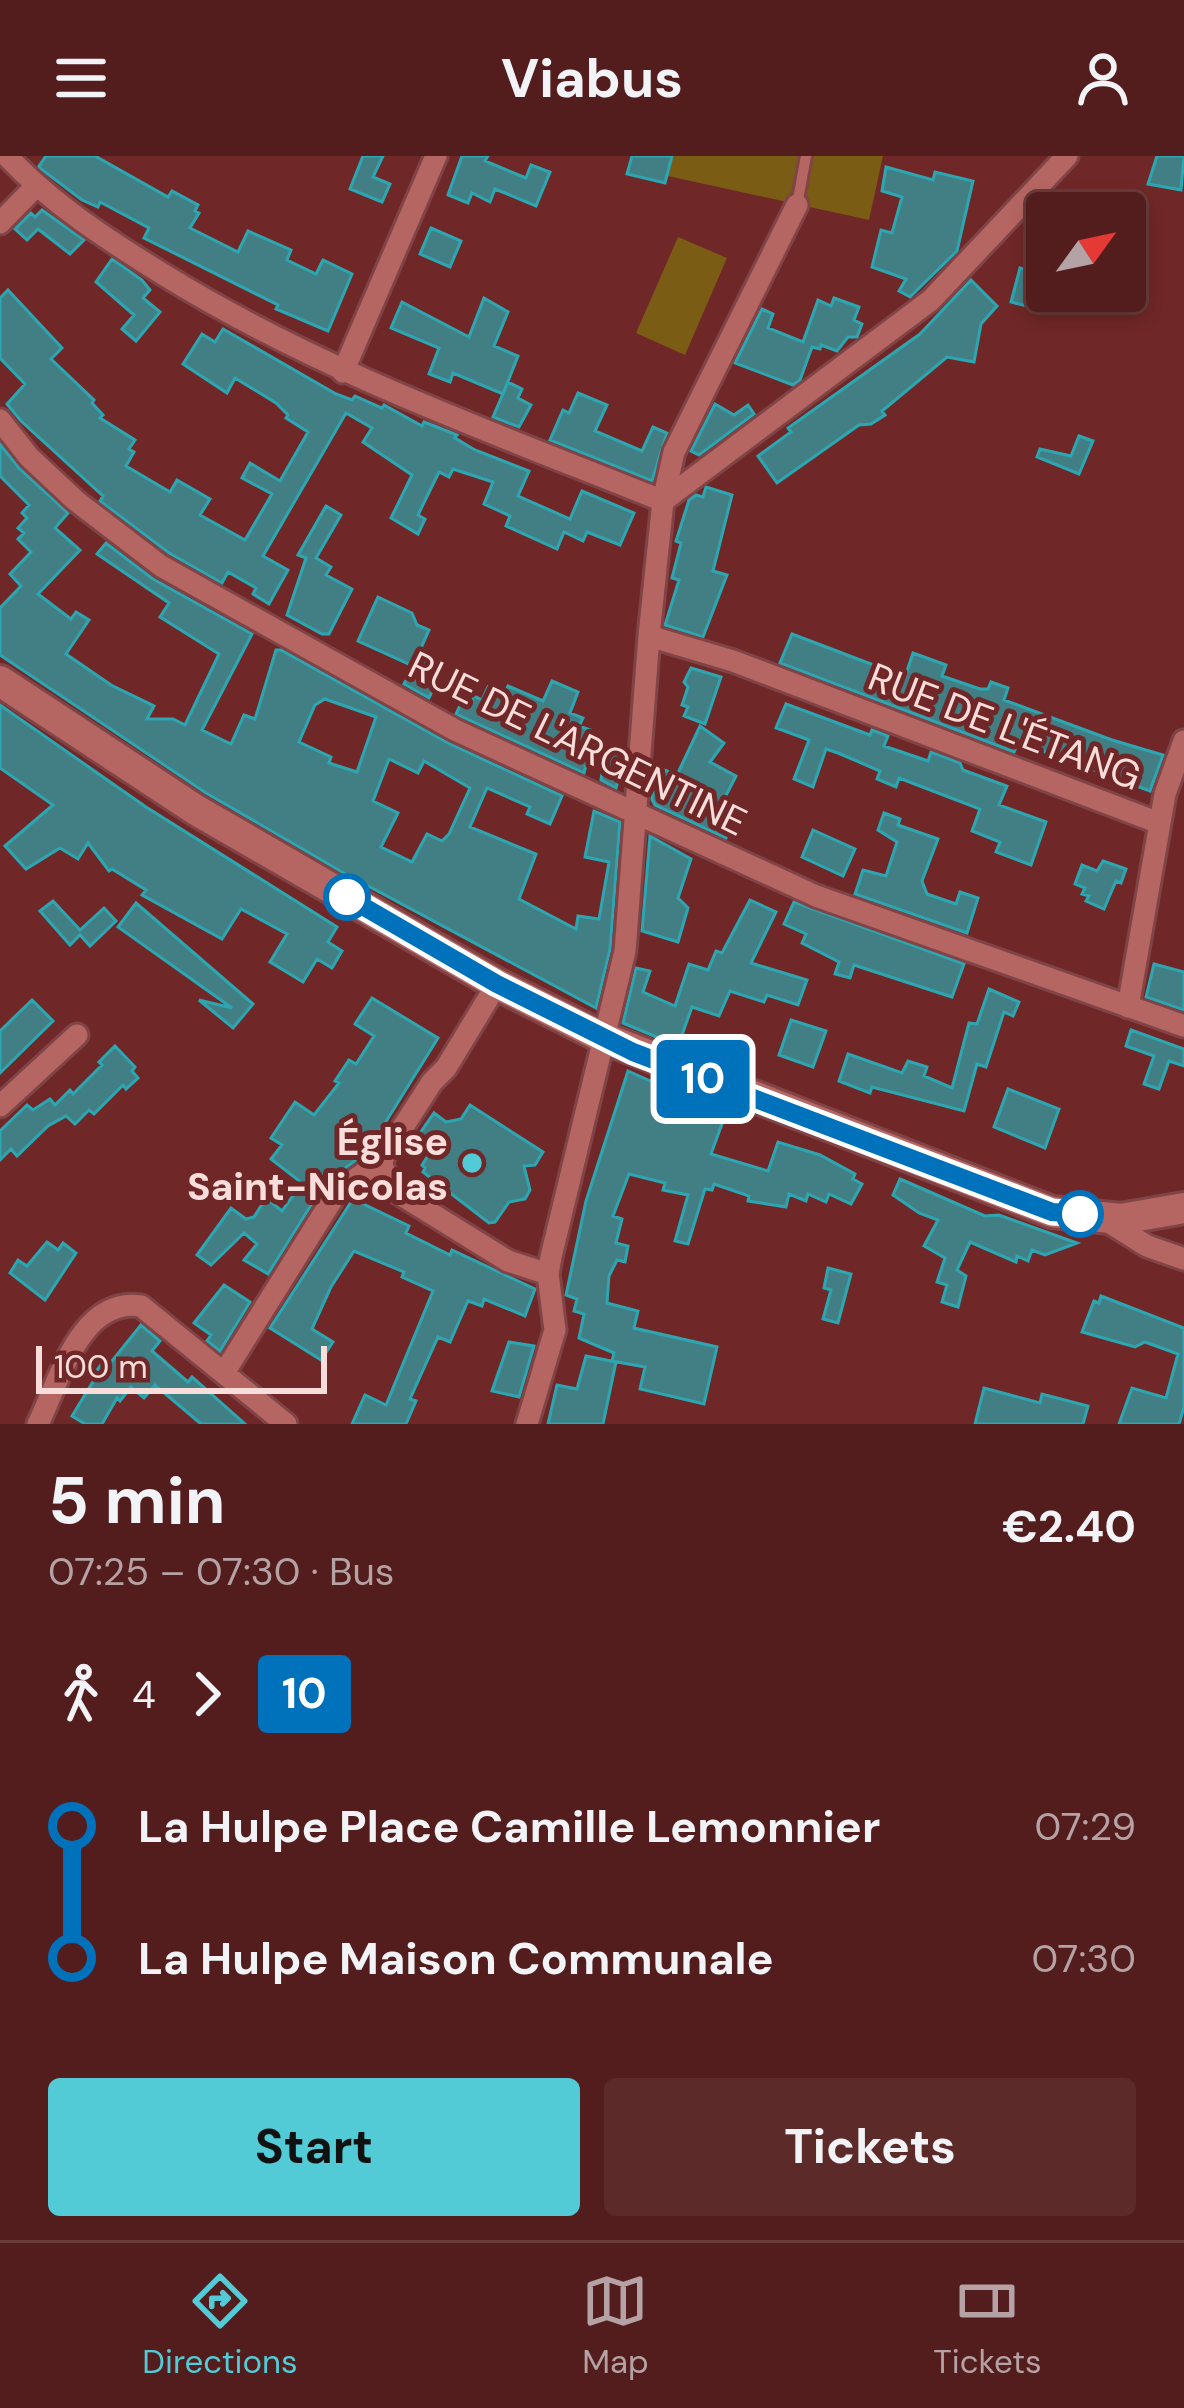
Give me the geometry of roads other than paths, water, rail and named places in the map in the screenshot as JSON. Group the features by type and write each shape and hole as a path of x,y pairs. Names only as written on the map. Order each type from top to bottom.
{"main road":[{"path":"0,681 196,810 497,984 604,1039 1052,1212 1121,1219 1184,1208"}],"street":[{"path":"7,156 36,186 100,235 186,288 343,372 663,501"},
{"path":"343,372 436,156"},
{"path":"663,501 931,300 1067,156"},
{"path":"0,224 36,186"},
{"path":"526,1424 555,1330 548,1274 625,950 663,501 674,452 797,205"},
{"name":"RUE DE L'ARGENTINE","path":"0,420 29,457 76,501 161,566 455,730 816,896 1184,1026"},
{"name":"RUE DE L'ÉTANG","path":"649,636 733,661 1159,823 1128,1007"},
{"path":"1159,823 1184,741"},
{"path":"224,1372 337,1192 381,1161 497,984"},
{"path":"0,1106 77,1036"},
{"path":"381,1161 390,1187 508,1261 548,1274"},
{"path":"1100,1216 1147,1246 1184,1259"},
{"path":"38,1424 89,1322 123,1303 141,1306 286,1424"}],"lane":[{"path":"797,205 806,156"}],"place":[{"name":"Église Saint-Nicolas","path":"472,1163"}]}
